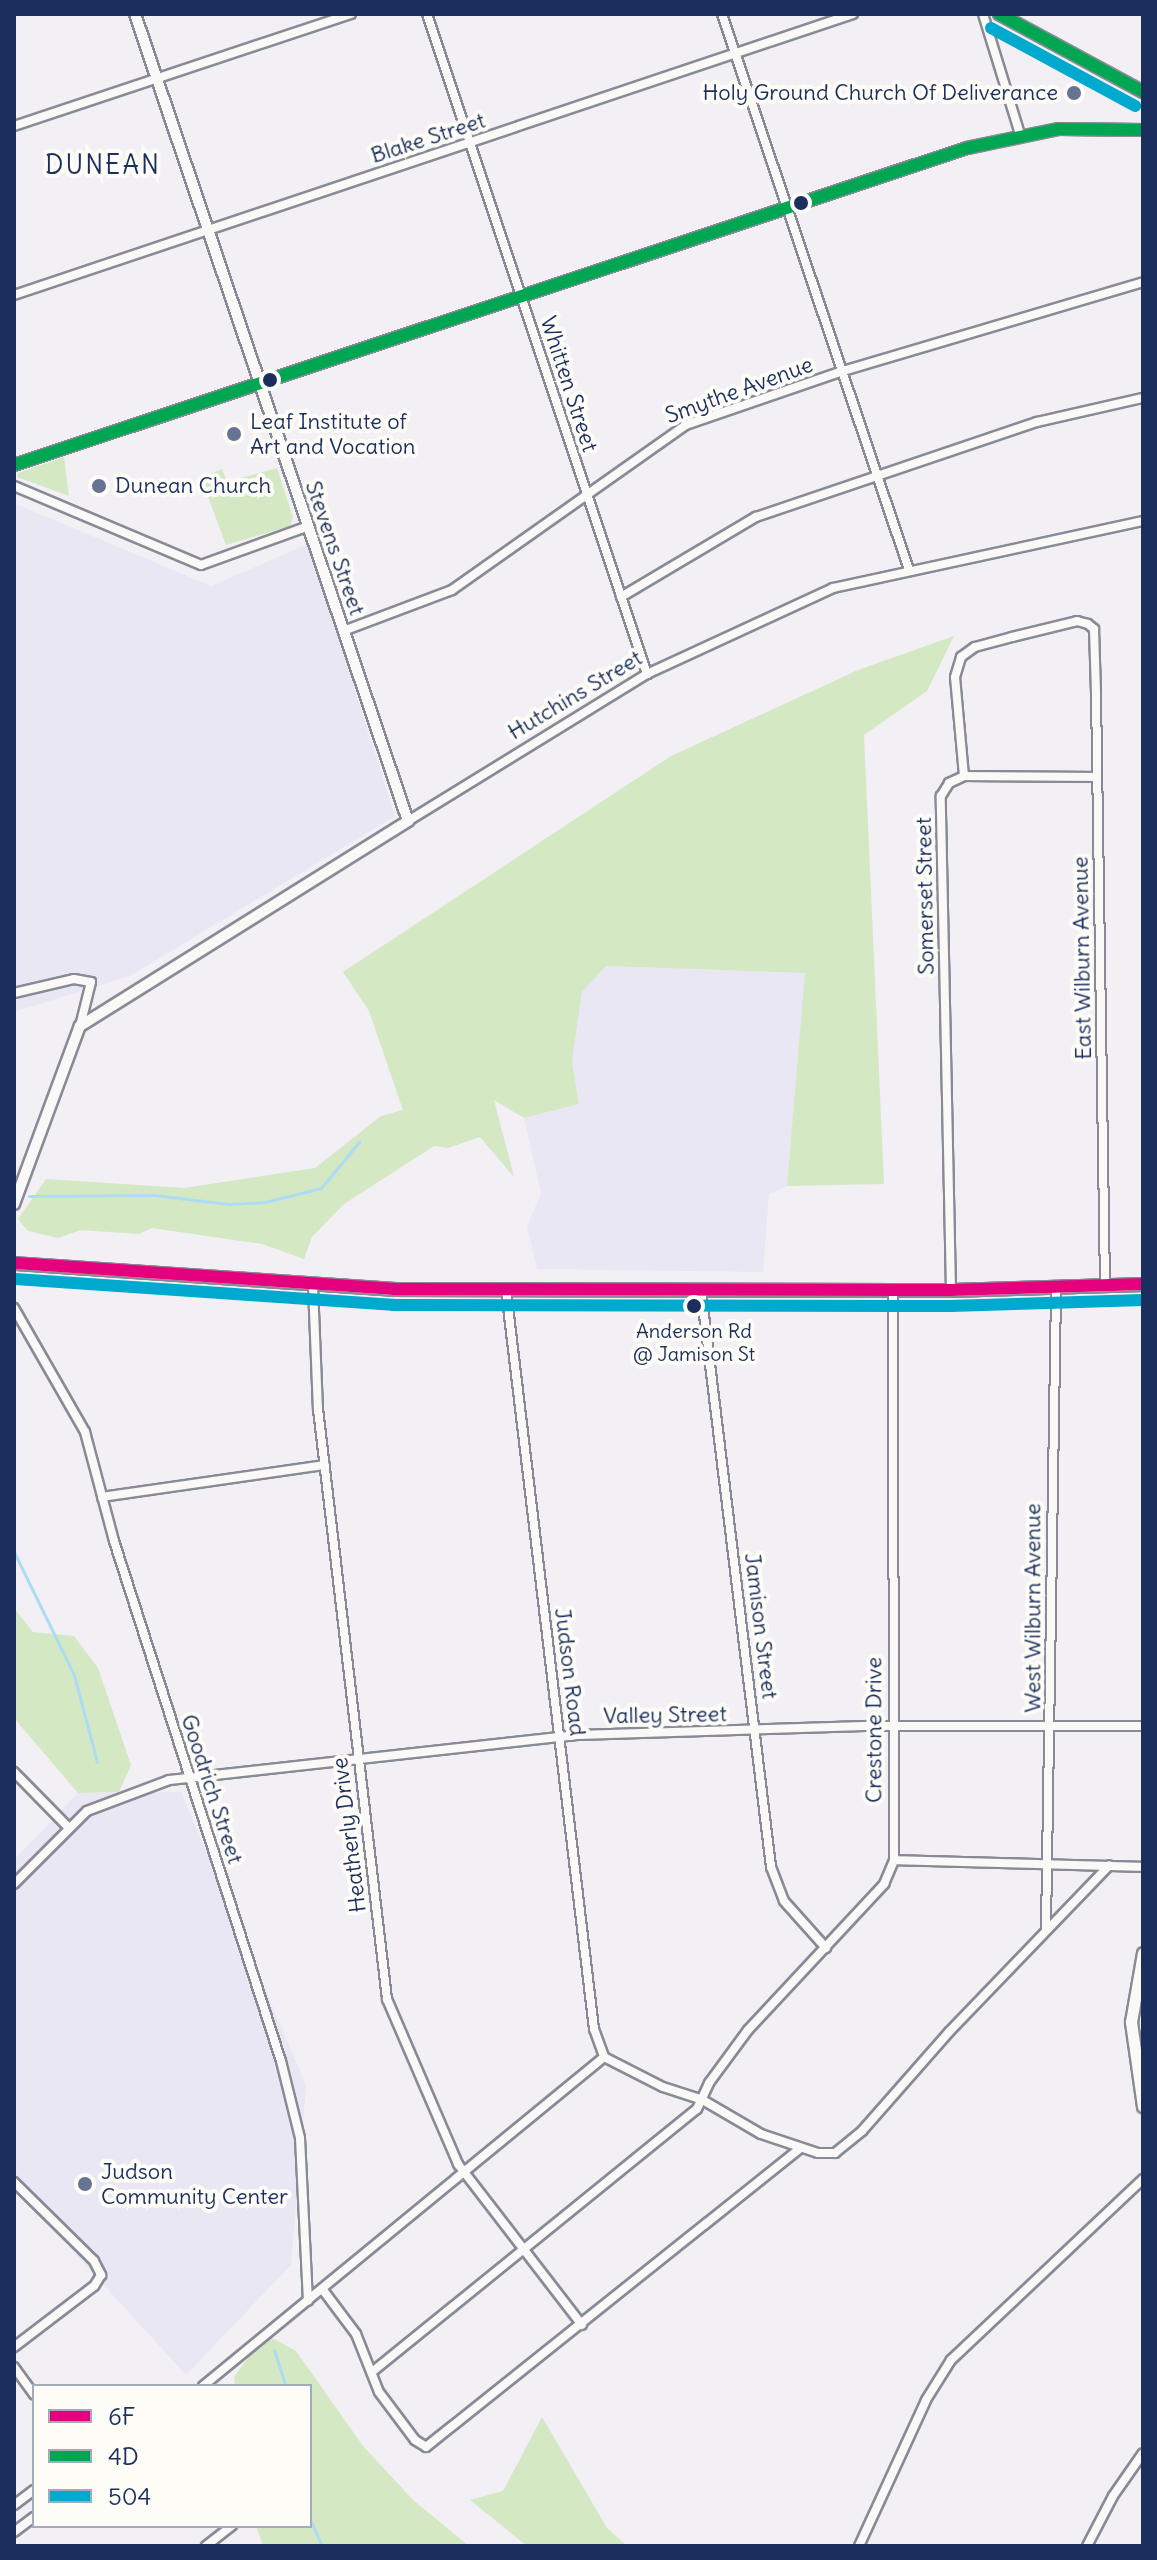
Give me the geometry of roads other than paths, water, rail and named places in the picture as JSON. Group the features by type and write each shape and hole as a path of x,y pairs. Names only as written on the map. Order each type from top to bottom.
{"main road":[{"path":"14,1263 313,1286 506,1290 951,1290 1143,1284"},
{"path":"1143,1953 1131,2022 1143,2106"}],"street":[{"name":"Stevens Street","path":"135,14 306,527 408,821"},
{"path":"14,126 351,14"},
{"name":"Whitten Street","path":"427,14 647,674"},
{"path":"722,14 909,570"},
{"name":"Blake Street","path":"14,295 853,14"},
{"path":"983,14 1020,134"},
{"path":"999,14 1143,92"},
{"path":"14,465 1020,134 1143,130"},
{"name":"Smythe Avenue","path":"343,631 452,590 686,425 843,371 1143,282"},
{"path":"621,597 756,517 1037,422 1143,398"},
{"path":"14,486 201,565 306,527"},
{"name":"Hutchins Street","path":"80,1026 647,674 833,588 1143,521"},
{"name":"East Wilburn Avenue","path":"964,776 955,677 961,657 975,647 1071,622 1094,629 1105,1287"},
{"path":"964,776 1096,777"},
{"name":"Somerset Street","path":"951,1290 941,796 949,783 964,776"},
{"path":"14,993 74,979 91,982 80,1026 14,1204"},
{"name":"Heatherly Drive","path":"313,1286 325,1465 387,1999 465,2175 582,2325"},
{"name":"West Wilburn Avenue","path":"1046,1928 1056,1288"},
{"name":"Crestone Drive","path":"372,2372 685,2121 748,2030 875,1899 894,1860 893,1289"},
{"name":"Judson Road","path":"506,1290 594,2029 604,2057"},
{"name":"Jamison Street","path":"701,1290 775,1882 789,1908 826,1948"},
{"name":"Goodrich Street","path":"14,1308 80,1421 295,2110 302,2163 308,2301"},
{"path":"102,1497 325,1465"},
{"name":"Valley Street","path":"14,1884 69,1828 111,1799 169,1780 560,1737 892,1726 1143,1726"},
{"path":"14,1772 69,1828"},
{"path":"894,1860 1143,1867"},
{"path":"205,2384 465,2175 604,2057 663,2087 701,2099 728,2119 800,2148 830,2154 852,2141 1046,1928 1109,1866"},
{"path":"323,2290 356,2334 379,2392 415,2440 426,2447 800,2148"},
{"path":"862,2545 926,2400 951,2360 1143,2179"},
{"path":"14,2182 94,2261 101,2275 94,2286 14,2347"},
{"path":"14,2367 32,2392"},
{"path":"1087,2546 1143,2453"},
{"path":"14,2505 32,2492"},
{"path":"14,2532 32,2518"},
{"path":"206,2546 229,2528"}],"waterway":[{"path":"29,1196 154,1195 228,1204 265,1202 321,1188 359,1142"},
{"path":"14,1552 74,1675 97,1762"},
{"path":"274,2350 285,2384"},
{"path":"312,2524 322,2546"}],"place":[{"name":"Holy Ground Church Of Deliverance","path":"1074,93"},
{"name":"Leaf Institute of Art and Vocation","path":"234,434"},
{"name":"Dunean Church","path":"99,486"},
{"name":"Anderson Rd @ Jamison St","path":"694,1306"},
{"name":"Judson Community Center","path":"85,2184"}],"district":[{"name":"DUNEAN","path":"103,165"}]}
